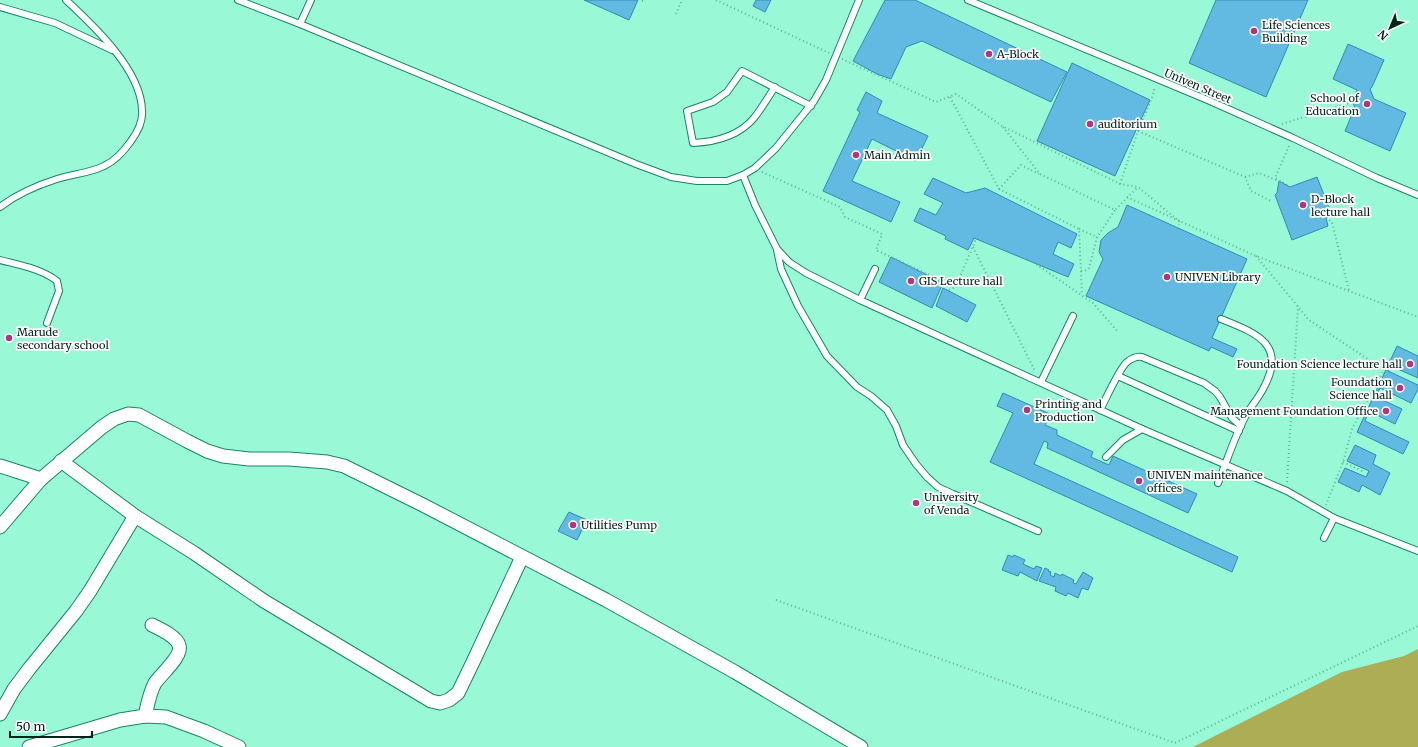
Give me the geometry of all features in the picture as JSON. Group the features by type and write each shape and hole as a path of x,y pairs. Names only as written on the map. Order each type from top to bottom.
{"street":[{"path":"0,527 41,479 102,427 114,419 128,414 139,415 207,451 223,456 249,460 302,460 327,462 344,466 421,504 522,558 606,600 699,652 847,744 860,747"},
{"path":"61,462 135,516 194,553 264,602 431,701 440,703 449,700 458,693 522,558"},
{"path":"0,466 41,479"},
{"path":"0,714 14,689 76,611 135,516"},
{"path":"145,716 149,697 156,683 178,656 180,650 177,642 152,624"},
{"path":"29,747 60,742 120,720 145,716 166,717 204,731 238,747"}],"lane":[{"path":"0,207 15,198 57,179 105,166 117,158 137,133 142,112 139,92 129,72 115,51 96,29 66,0"},
{"path":"238,0 300,24 636,164 671,176 697,181 727,181 744,175 755,168 776,148 811,106 826,80 859,0"},
{"path":"300,24 311,0"},
{"name":"Univen Street","path":"968,0 1157,79 1293,138 1376,178 1418,195"},
{"path":"0,7 55,23 115,51"},
{"path":"775,87 753,119 736,133 709,142 693,143 687,111 713,102 727,92 742,71 775,87 811,106"},
{"path":"744,175 755,206 777,249 789,262 806,273 860,300 1100,410 1287,491 1334,518 1418,551"},
{"path":"777,249 781,269 798,306 827,356 857,387 871,396 887,410 904,445 916,464 927,477 938,487 1038,531"},
{"path":"0,260 32,269 50,276 57,281 59,291 47,323"},
{"path":"860,300 875,269"},
{"path":"1041,382 1073,316"},
{"path":"1218,483 1245,417 1264,388 1269,376 1273,357 1266,343 1250,331 1221,319"},
{"path":"1100,410 1126,362 1137,356 1204,383 1220,397 1240,429"},
{"path":"1118,376 1240,429"},
{"path":"1106,457 1123,440 1142,429"},
{"path":"1324,538 1334,518"}],"path":[{"path":"642,1 646,0"},
{"path":"676,14 682,0"},
{"path":"716,0 936,102 956,94 1002,126 1120,184 1138,187 1179,224"},
{"path":"1120,184 1138,131 1153,95 1157,79"},
{"path":"950,97 999,189 1097,237"},
{"path":"1270,128 1352,102"},
{"path":"1002,126 1040,174"},
{"path":"1138,131 1245,177 1259,173 1281,182"},
{"path":"1290,187 1275,178 1293,138"},
{"path":"999,189 1021,165 1115,210"},
{"path":"755,168 840,207 845,217 882,234 876,250 947,283 960,278"},
{"path":"1245,177 1251,191 1271,201"},
{"path":"1081,271 1089,268 1097,237 1115,210 1138,187"},
{"path":"1127,197 1179,224 1256,256 1418,317"},
{"path":"1326,218 1332,222 1349,291"},
{"path":"1079,229 1082,295"},
{"path":"949,290 962,284 960,278 976,239"},
{"path":"973,247 1041,382"},
{"path":"1256,256 1309,320 1384,370"},
{"path":"1033,262 1093,303 1118,332"},
{"path":"1287,491 1298,306"},
{"path":"1323,512 1343,462 1352,429 1390,359"},
{"path":"1343,462 1362,471"},
{"path":"776,600 1175,743 1418,626"}],"shaded area":[{"path":"1418,649 1418,747 1193,747 1342,672 1404,656"}],"building":[{"path":"584,0 638,0 629,20"},
{"path":"756,0 771,0 765,12 753,6"},
{"name":"A-Block","path":"885,0 915,0 1067,72 1051,102 922,41 906,47 891,79 877,74 853,61"},
{"path":"1216,0 1308,0 1266,97 1189,63"},
{"path":"1348,44 1384,60 1370,89 1374,99 1406,113 1390,151 1345,131 1355,107 1352,102 1357,90 1333,79"},
{"path":"1072,63 1150,100 1115,176 1037,141"},
{"path":"866,92 882,101 877,113 928,136 916,161 872,139 852,181 900,202 891,222 823,191 860,112 857,110"},
{"path":"1317,177 1332,215 1326,218 1328,226 1292,240 1275,195 1277,193 1279,181 1290,187"},
{"path":"933,178 966,193 985,188 1077,234 1071,248 1058,242 1053,254 1074,264 1068,277 974,238 968,250 945,239 946,236 914,221 920,208 936,215 943,203 924,194"},
{"name":"UNIVEN Library","path":"1127,205 1247,259 1212,338 1237,349 1233,357 1211,347 1209,351 1086,296 1103,259 1099,252 1101,240 1108,233 1118,227"},
{"path":"891,257 943,283 932,308 879,282"},
{"path":"943,288 976,305 967,322 936,306"},
{"path":"1397,346 1418,356 1418,378 1391,366 1388,371 1418,385 1418,389 1411,403 1380,388 1376,397 1402,409 1395,424 1369,411 1365,421 1409,442 1403,454 1357,432"},
{"path":"1003,393 1050,414 1045,425 1057,430 1057,435 1093,452 1091,457 1109,465 1113,456 1197,494 1188,513 1047,448 1048,443 1044,441 1034,464 1238,557 1232,572 990,462 1013,413 997,406"},
{"path":"1355,445 1376,455 1373,464 1390,473 1380,495 1362,485 1359,492 1338,482 1345,468 1366,477 1369,471 1347,461"},
{"name":"Utilities Pump","path":"569,512 587,520 577,540 558,531"},
{"path":"1008,555 1013,557 1014,555 1025,560 1023,564 1034,569 1036,566 1042,568 1037,581 1020,572 1018,576 1002,570"},
{"path":"1045,568 1051,572 1050,575 1054,577 1055,573 1061,576 1062,574 1074,580 1073,583 1076,584 1083,572 1093,578 1088,590 1082,588 1078,598 1068,593 1066,596 1055,591 1056,587 1039,581"}],"place":[{"name":"Life Sciences Building","path":"1254,31"},
{"name":"A-Block","path":"989,54"},
{"name":"School of Education","path":"1367,104"},
{"name":"auditorium","path":"1090,124"},
{"name":"Main Admin","path":"856,155"},
{"name":"D-Block lecture hall","path":"1303,205"},
{"name":"UNIVEN Library","path":"1167,277"},
{"name":"GIS Lecture hall","path":"911,281"},
{"name":"Marude secondary school","path":"9,338"},
{"name":"Foundation Science lecture hall","path":"1410,364"},
{"name":"Foundation Science hall","path":"1400,388"},
{"name":"Printing and Production","path":"1027,410"},
{"name":"Management Foundation Office","path":"1386,411"},
{"name":"UNIVEN maintenance offices","path":"1139,481"},
{"name":"University of Venda","path":"916,503"},
{"name":"Utilities Pump","path":"573,525"}]}
